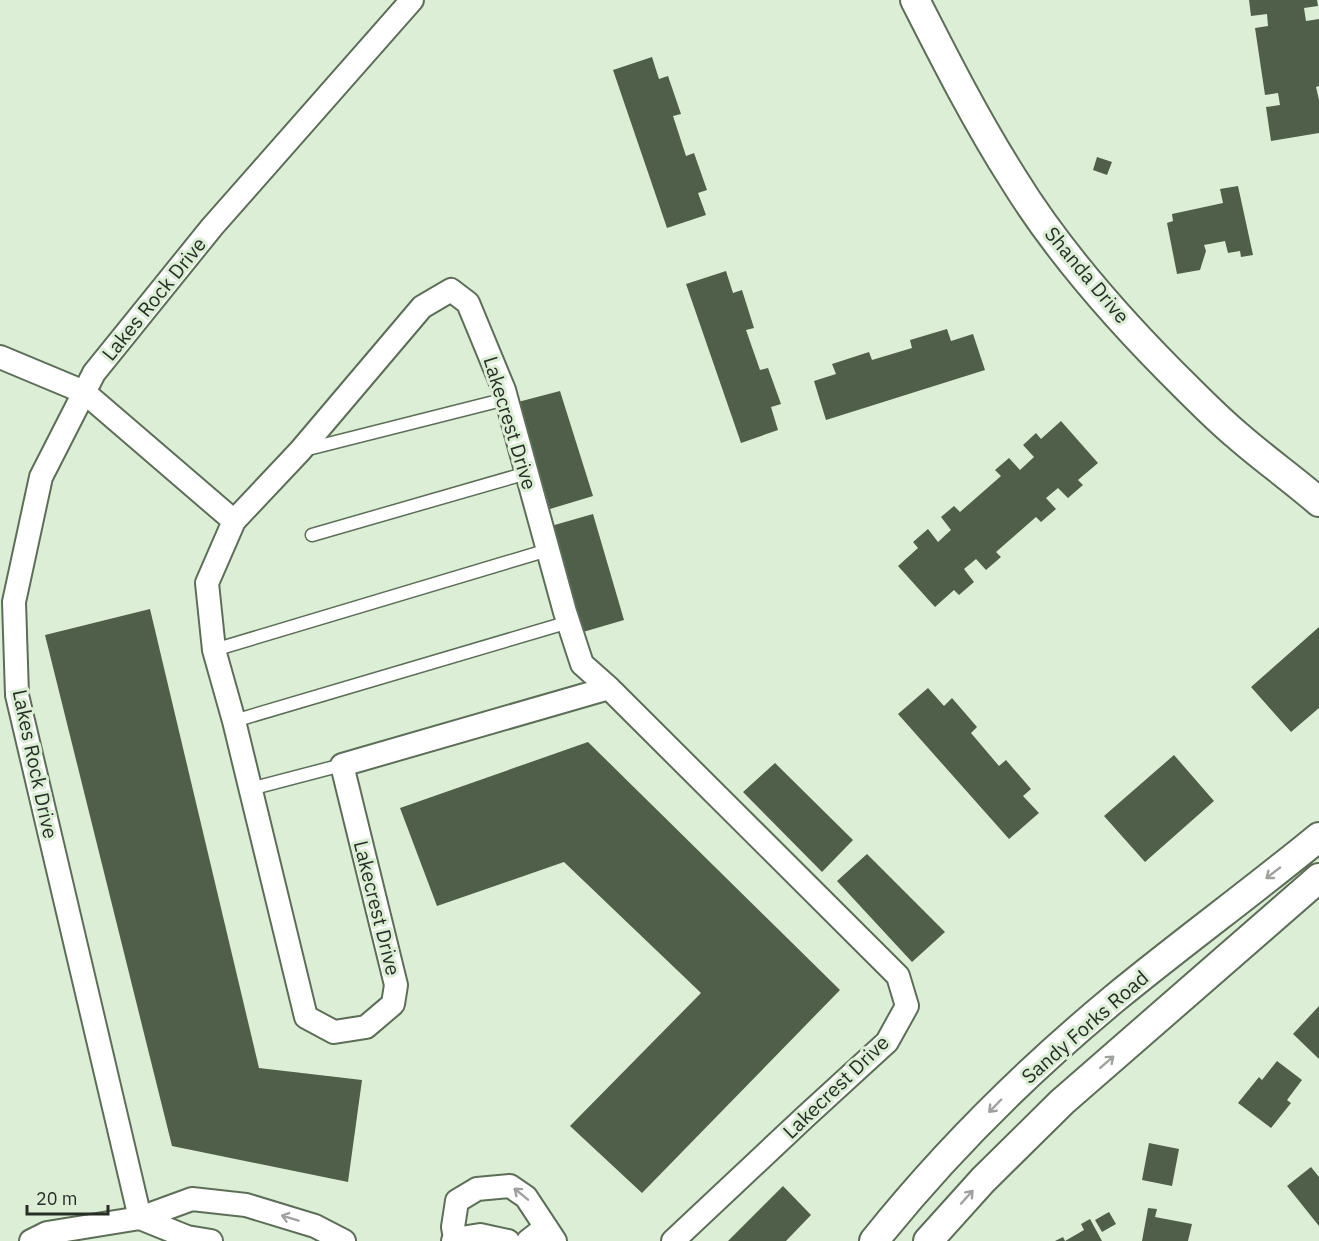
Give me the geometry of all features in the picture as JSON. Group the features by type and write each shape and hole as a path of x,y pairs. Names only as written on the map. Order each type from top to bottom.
{"street":[{"name":"Lakes Rock Drive","path":"140,1218 17,695 14,602 41,477 94,373 212,227 412,0"},
{"name":"Shanda Drive","path":"915,0 1014,180 1076,265 1120,318 1187,388 1237,436 1319,502"},
{"name":"Lakecrest Drive","path":"342,765 396,985 393,1004 366,1027 334,1032 306,1017 234,721 214,650 207,583 234,521 300,451 422,307 451,290 468,303 506,399 582,664 609,688 898,976 907,1006 887,1042 674,1241"},
{"path":"0,357 84,392 234,521"},
{"path":"342,765 609,688"},
{"name":"Sandy Forks Road","path":"874,1241 939,1164 1008,1092 1114,999 1319,837"},
{"path":"928,1241 983,1179 1062,1102 1319,878"},
{"path":"508,1241 480,1235 454,1240 453,1227 457,1201 477,1189 510,1186 526,1197 550,1234 528,1241"},
{"path":"31,1241 47,1233 140,1218 192,1199 246,1205 315,1226 344,1241"},
{"path":"140,1218 187,1237 211,1241"}],"lane":[{"path":"300,451 506,399"},
{"path":"312,535 527,473"},
{"path":"214,650 548,550"},
{"path":"234,721 569,622"},
{"path":"250,789 342,765"}],"building":[{"path":"1249,0 1317,0 1318,6 1304,8 1306,21 1319,19 1319,86 1316,87 1319,100 1319,133 1271,141 1266,107 1280,105 1278,93 1265,95 1255,28 1268,26 1267,14 1251,16"},
{"path":"652,57 659,79 668,76 681,114 673,116 686,156 694,153 707,190 698,193 706,215 667,228 613,70"},
{"path":"1097,157 1112,162 1107,175 1093,170"},
{"path":"1238,186 1253,255 1241,257 1240,251 1228,253 1225,241 1204,245 1206,251 1200,270 1177,274 1167,223 1173,221 1172,214 1223,203 1220,189"},
{"path":"726,271 733,293 742,290 754,328 746,330 760,370 768,368 781,404 771,407 778,430 741,443 686,284"},
{"path":"947,329 951,341 973,334 985,370 826,420 814,381 836,374 832,364 869,352 872,360 912,348 910,340"},
{"path":"560,391 593,496 550,509 518,402"},
{"path":"1061,421 1098,463 1078,480 1083,485 1068,498 1058,488 1046,498 1056,509 1041,522 1036,517 996,552 1001,557 986,570 976,559 964,569 974,582 959,595 954,590 935,607 898,566 918,548 913,542 928,529 938,542 951,530 941,517 954,506 960,512 1001,476 995,470 1009,458 1020,470 1034,457 1023,445 1036,433 1041,439"},
{"path":"593,514 624,620 583,632 551,526"},
{"path":"150,609 259,1068 362,1080 348,1182 172,1146 45,635"},
{"path":"1319,627 1319,708 1291,732 1251,687"},
{"path":"928,688 944,706 952,698 977,727 971,733 999,766 1006,760 1031,789 1023,796 1039,813 1009,839 898,714"},
{"path":"588,742 840,990 642,1193 570,1126 701,993 564,862 437,906 400,808"},
{"path":"1174,755 1214,801 1145,862 1104,816"},
{"path":"775,763 853,840 822,872 743,792"},
{"path":"867,854 945,932 912,962 837,881"},
{"path":"1319,1006 1319,1059 1293,1034"},
{"path":"1277,1061 1302,1080 1287,1100 1291,1103 1271,1128 1238,1103 1259,1077 1262,1080"},
{"path":"1149,1143 1179,1149 1172,1186 1142,1180"},
{"path":"1311,1167 1319,1177 1319,1226 1287,1186"},
{"path":"783,1186 811,1215 786,1241 728,1241"},
{"path":"1148,1208 1157,1209 1155,1217 1192,1224 1188,1241 1142,1241"},
{"path":"1109,1212 1116,1224 1102,1232 1095,1220"},
{"path":"1090,1219 1102,1241 1065,1241 1084,1230 1081,1224"}]}
